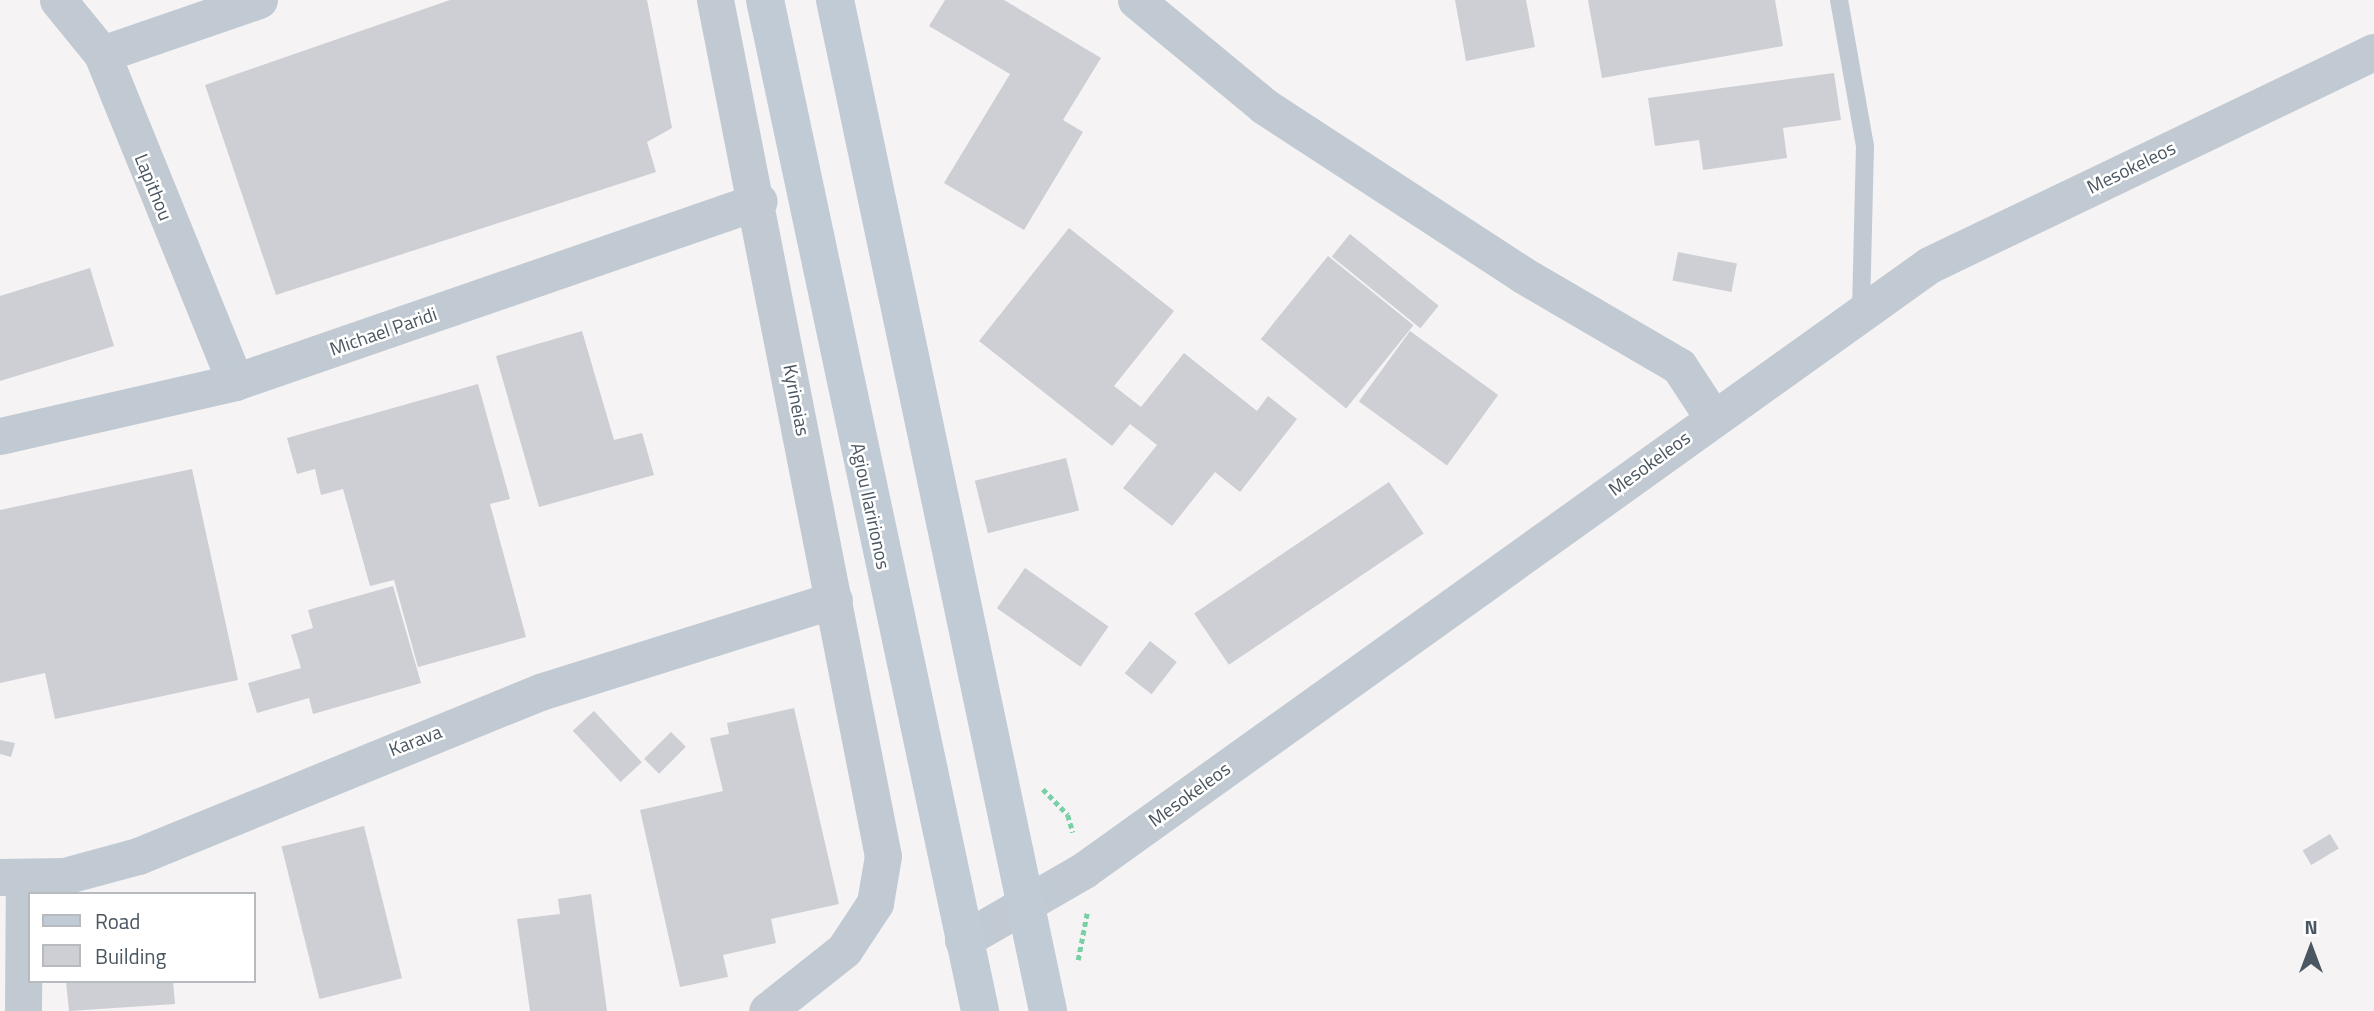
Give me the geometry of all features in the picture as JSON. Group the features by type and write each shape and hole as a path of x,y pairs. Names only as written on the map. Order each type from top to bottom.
{"main road":[{"name":"Agiou Ilaririonos","path":"765,0 979,1011"},
{"path":"835,0 1048,1011"}],"street":[{"name":"Lapithou","path":"58,0 102,54 235,383"},
{"path":"102,54 259,0"},
{"name":"Kyrineias","path":"715,0 760,201 834,600 876,800 883,856 875,903 818,976 767,1011"},
{"path":"1136,0 1264,106 1523,275 1679,366 1713,418"},
{"name":"Mesokeleos","path":"963,940 1084,870 1929,265 2374,52"},
{"name":"Michael Paridi","path":"0,436 235,383 760,201"},
{"name":"Karava","path":"12,878 138,856 540,692 834,600"},
{"path":"12,878 23,1011"}],"lane":[{"path":"1839,0 1866,146 1861,313"}],"building":[{"path":"450,0 647,0 672,128 647,142 656,172 276,295 205,85"},
{"path":"945,0 1004,0 1101,58 1063,120 1083,132 1024,230 944,183 1010,74 929,26"},
{"path":"1455,0 1526,0 1535,47 1466,61"},
{"path":"1588,0 1775,0 1783,46 1602,78"},
{"path":"1834,73 1841,120 1783,128 1787,158 1703,170 1699,140 1655,146 1648,98"},
{"path":"1069,228 1174,311 1114,386 1141,407 1184,353 1257,411 1268,396 1297,419 1240,492 1215,472 1172,526 1123,488 1157,445 1130,424 1112,446 979,341"},
{"path":"1350,234 1439,306 1420,328 1332,257"},
{"path":"1678,252 1737,263 1731,292 1672,280"},
{"path":"1328,256 1413,325 1346,408 1261,339"},
{"path":"90,268 114,346 0,381 0,296"},
{"path":"582,331 614,440 642,433 654,475 539,507 496,356"},
{"path":"1410,331 1498,395 1447,465 1359,401"},
{"path":"478,384 510,499 490,504 526,637 418,667 394,580 370,586 343,489 321,495 315,469 297,474 287,438"},
{"path":"1066,458 1079,510 988,533 975,481"},
{"path":"192,469 238,680 55,719 45,673 0,683 0,510"},
{"path":"1389,482 1424,533 1229,665 1194,613"},
{"path":"1025,568 1109,627 1080,667 997,608"},
{"path":"393,586 421,683 313,714 309,698 257,713 248,683 301,668 291,635 313,628 308,610"},
{"path":"1150,641 1177,662 1152,694 1125,673"},
{"path":"794,708 839,904 771,919 776,943 723,955 728,977 680,987 640,810 723,791 710,738 729,734 727,723"},
{"path":"594,711 642,762 621,782 573,731"},
{"path":"671,732 686,747 659,774 644,759"},
{"path":"0,740 15,743 11,757 0,754"},
{"path":"364,826 402,978 320,999 282,847"},
{"path":"2330,834 2339,849 2311,865 2303,850"},
{"path":"591,894 607,1011 530,1011 517,919 560,914 558,899"},
{"path":"66,983 173,983 175,1004 69,1011"}]}
